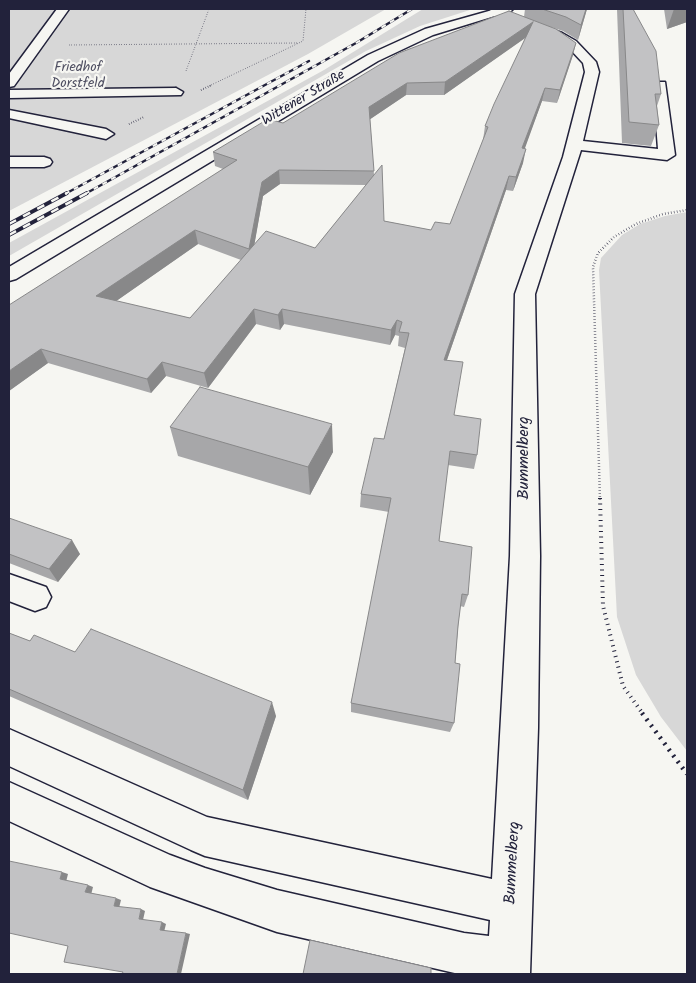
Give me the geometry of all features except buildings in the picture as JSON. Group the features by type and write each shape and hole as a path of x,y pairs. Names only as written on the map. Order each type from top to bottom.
{"street":[{"path":"9,83 63,9"},
{"name":"Bummelberg","path":"500,10 572,44 589,62 592,72 574,145 525,294 524,556 512,904 508,967"},
{"name":"Wittener Straße","path":"9,275 373,58 429,32 500,10"},
{"path":"574,145 667,155 660,85"},
{"path":"9,94 176,92"},
{"path":"9,114 106,134"},
{"path":"9,162 44,162"},
{"path":"9,747 205,836 512,904"},
{"path":"9,800 164,873 204,888 277,911 464,954 508,967"}],"path":[{"path":"209,9 172,104 303,41 306,9"},
{"path":"35,45 299,43"},
{"path":"687,210 663,214 636,224 614,237 598,253 593,267 603,606 622,686 687,774"}],"green space":[{"name":"Friedhof Dorstfeld","path":"9,9 386,9 308,54 9,211"},
{"path":"423,9 473,9 420,26 366,51 9,256 9,243 324,70"},
{"path":"687,212 687,751 661,717 636,675 617,617 599,270 601,258 622,235 640,224 665,216"}],"railway":[{"path":"85,194 356,43 412,9"},
{"path":"65,194 309,61"},
{"path":"9,224 67,193"},
{"path":"9,235 87,193"}]}
